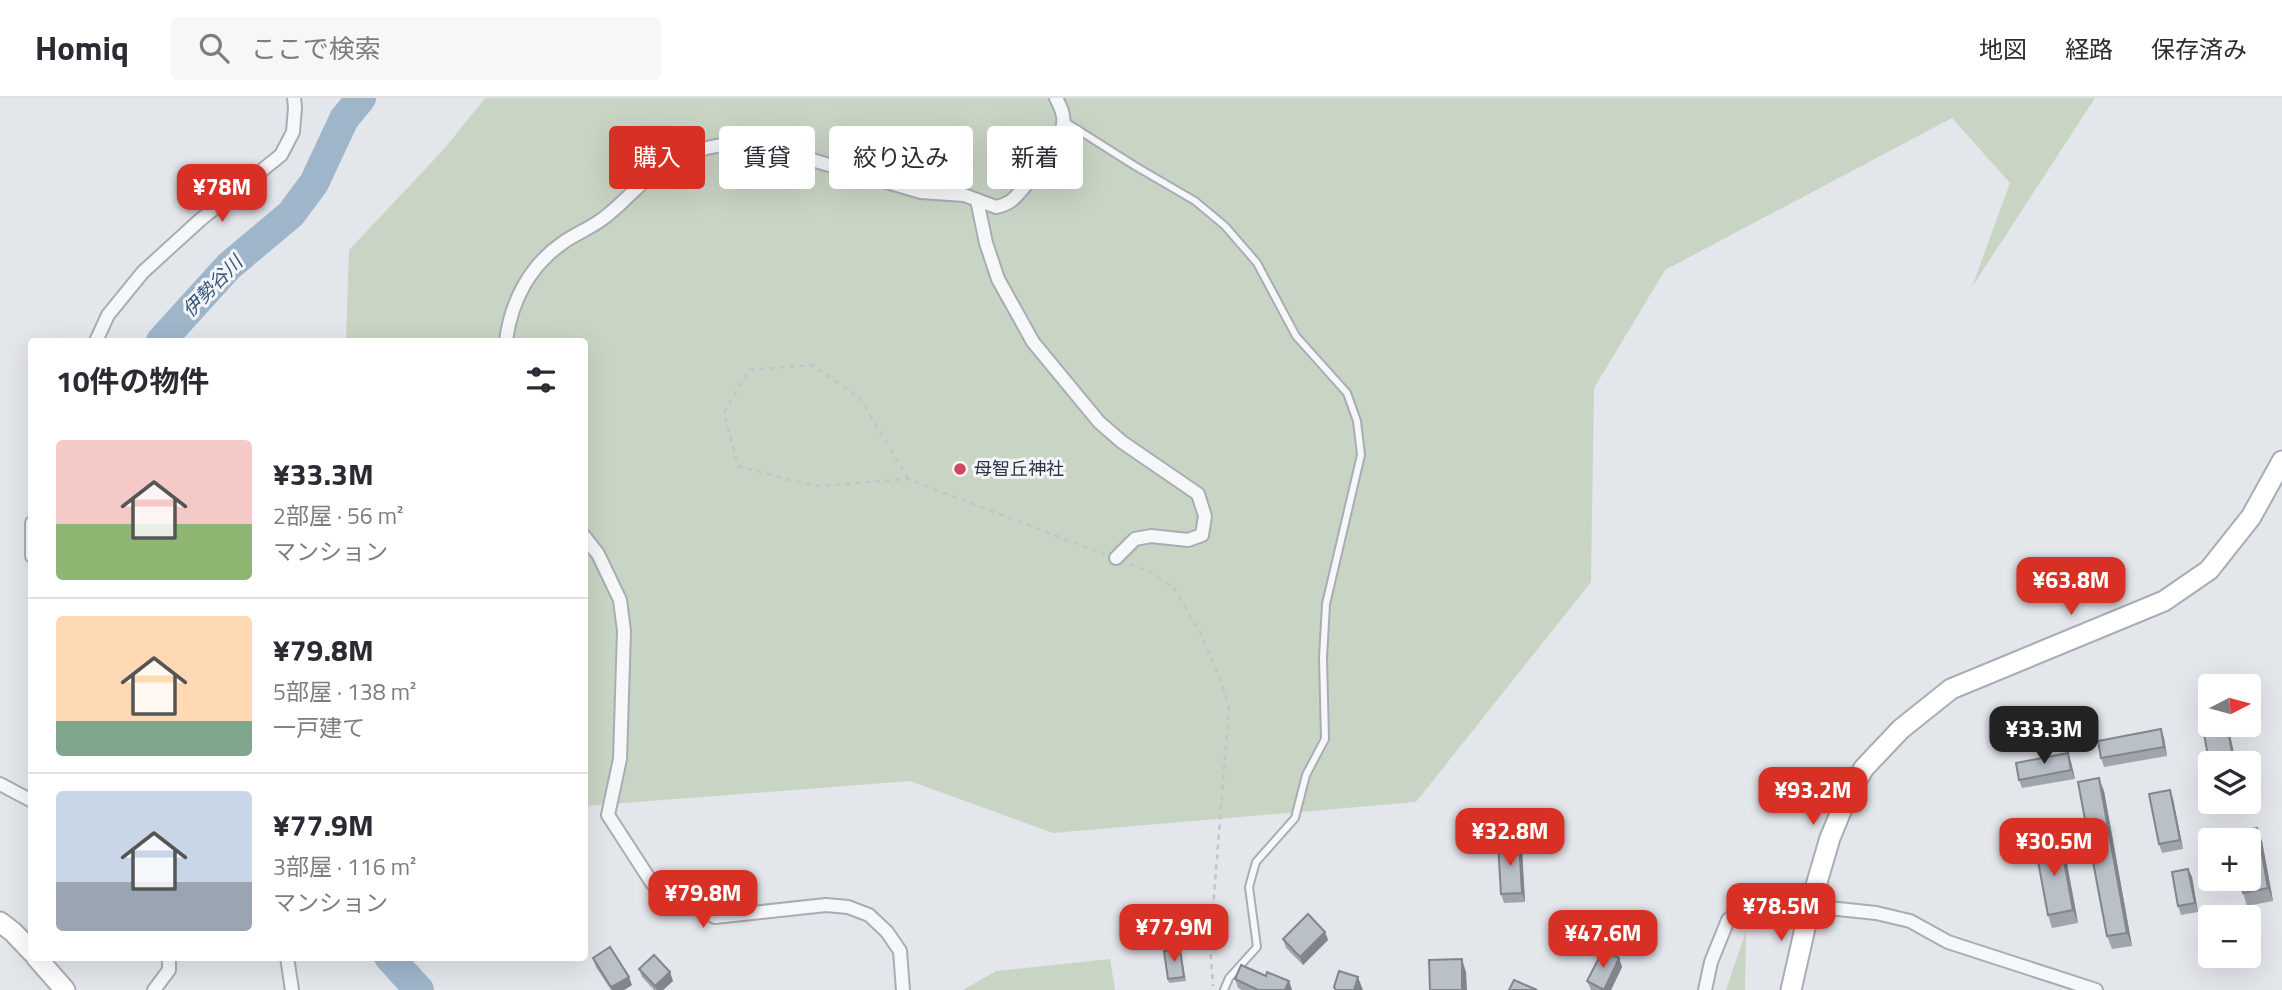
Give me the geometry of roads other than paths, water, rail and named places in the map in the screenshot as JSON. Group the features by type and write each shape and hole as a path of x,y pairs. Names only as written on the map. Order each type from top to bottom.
{"street":[{"path":"97,338 108,315 143,272 200,220 281,155 293,132 294,98"},
{"path":"507,338 513,307 525,282 542,261 562,243 604,219 667,163 706,148 739,142 754,143 921,191 964,195 996,207 1011,200 1030,180 1061,133 1064,121 1056,98"},
{"path":"977,200 986,243 998,279 1033,342 1099,422 1122,442 1198,494 1205,516 1202,536 1188,540 1151,536 1135,539 1116,558"},
{"path":"1791,990 1810,906 1830,838 1846,799 1864,768 1901,729 1951,689 2164,601 2209,569 2251,517 2282,461"},
{"path":"588,541 598,554 620,600 624,631 620,759 608,815 652,883 715,917 826,905 848,907 869,915 887,932 900,951 903,990"},
{"path":"0,784 28,799"},
{"path":"1704,990 1711,962 1728,920 1746,904 1766,898 1877,913 1910,921 1948,942 2096,990"},
{"path":"0,922 28,948"},
{"path":"40,961 65,990"},
{"path":"154,990 169,970 169,961"},
{"path":"288,961 292,990"}],"lane":[{"path":"1064,121 1195,201 1224,226 1256,263 1296,336 1347,393 1357,421 1361,455 1326,604 1323,658 1325,739 1306,775 1295,818 1256,862 1249,887 1256,947 1229,978 1224,990"}],"waterway":[{"name":"伊勢谷川","path":"164,338 229,266 291,214 314,183 344,119 361,98"},
{"name":"伊勢谷川","path":"393,961 419,990"}],"place":[{"name":"母智丘神社","path":"960,469"}]}
